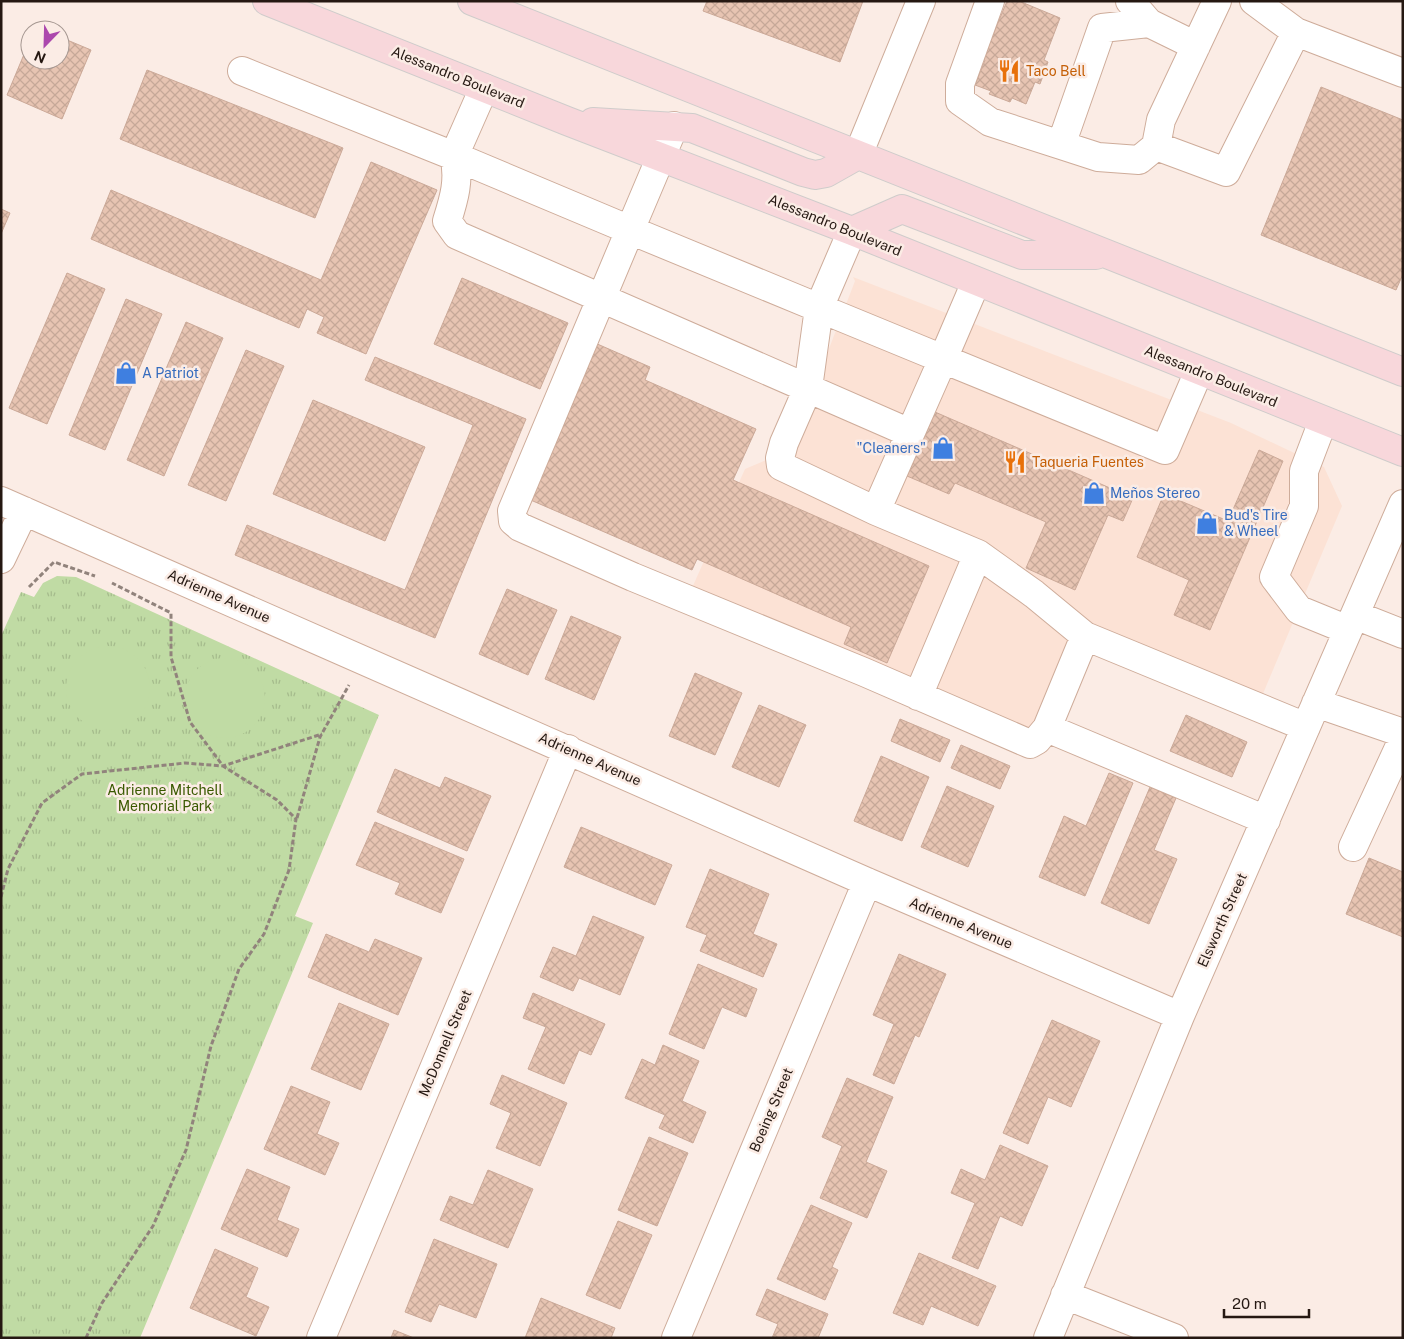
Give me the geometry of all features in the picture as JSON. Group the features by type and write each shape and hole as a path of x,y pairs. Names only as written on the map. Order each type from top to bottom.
{"main road":[{"name":"Alessandro Boulevard","path":"268,1 567,121 852,231 1403,452"},
{"path":"472,1 1403,372"},
{"path":"567,121 674,126 702,132 815,175 826,173 858,155"},
{"path":"852,231 902,209 1022,256 1110,256"}],"street":[{"path":"858,155 921,1"},
{"path":"990,1 960,84 960,101 990,122 1098,157 1139,160 1156,146 1161,120 1217,1"},
{"path":"1130,1 1149,23 1196,46"},
{"path":"1254,1 1296,32 1403,73"},
{"path":"1061,145 1102,28 1149,23"},
{"path":"1156,146 1226,172 1296,32"},
{"path":"242,71 454,156 1165,450 1199,370"},
{"path":"484,88 454,156 458,170 447,221 457,235 910,433"},
{"path":"674,126 512,511 514,521 520,527 633,577 1030,744 1048,728 1085,636"},
{"path":"852,231 819,308 808,388 784,443 780,458 781,466 876,511 978,554 1034,594 1085,636 1311,715 1403,733"},
{"path":"876,511 976,282"},
{"path":"1323,421 1304,471 1304,506 1274,577 1299,610 1403,634"},
{"name":"Elsworth Street","path":"1048,1338 1180,1016 1403,504"},
{"path":"1,559 13,506"},
{"name":"Adrienne Avenue","path":"13,506 867,882 1180,1016"},
{"path":"918,696 978,554"},
{"path":"1048,728 1266,820"},
{"path":"1353,847 1403,739"},
{"name":"McDonnell Street","path":"321,1338 568,749"},
{"name":"Boeing Street","path":"676,1338 867,882"},
{"path":"1065,1295 1174,1338"}],"path":[{"path":"29,587 54,562 101,578"},
{"path":"110,582 171,613 171,657 190,722 223,766 277,800 296,819"},
{"path":"86,1338 102,1303 153,1226 186,1150 211,1046 239,969 264,934 289,870 296,819 322,734 349,684"},
{"path":"1,897 8,869 42,803 82,774 185,763 223,766 322,734"}],"shaded area":[{"path":"853,277 1231,423 1324,467 1342,506 1262,696 1096,632 1035,734 692,588 745,469 790,450 855,281"}],"green space":[{"name":"Adrienne Mitchell Memorial Park","path":"57,576 76,577 379,715 295,916 313,923 140,1338 1,1338 1,636 21,592 34,597 43,583"},
{"path":"108,646 124,649 138,658 147,672 150,688 147,704 138,718 124,727 108,730 92,727 78,718 69,704 66,688 69,672 78,658 92,649"},
{"path":"217,658 233,658 254,669 265,690 265,706 254,727 233,738 217,738 203,732 191,720 185,706 185,690 191,676 203,664"}],"building":[{"path":"707,1 863,1 840,62 703,11"},
{"path":"1007,1 1019,1 1060,18 1044,60 1048,62 1040,84 1035,82 1026,104 1012,98 1010,102 989,94 991,91 975,85 985,60 983,59"},
{"path":"70,41 91,50 62,119 7,95 20,64 20,70 70,70"},
{"path":"147,70 343,148 315,218 120,139"},
{"path":"1321,87 1403,120 1403,274 1396,290 1261,235"},
{"path":"371,162 437,190 366,354 317,333 324,317 307,309 299,328 91,239 111,190 321,280"},
{"path":"1,209 10,213 1,234"},
{"path":"67,273 105,289 47,424 9,408"},
{"path":"462,278 568,323 540,389 434,344"},
{"path":"126,299 162,314 105,450 69,435"},
{"path":"186,322 223,338 164,476 127,460"},
{"path":"595,343 650,367 645,380 756,429 733,480 929,566 887,663 844,644 851,627 697,559 692,570 526,498"},
{"path":"246,350 284,366 226,501 188,485"},
{"path":"375,357 526,419 435,638 235,555 247,525 405,590 473,425 365,380"},
{"path":"313,400 425,447 385,541 273,494"},
{"path":"935,412 1133,498 1123,521 1108,515 1075,590 1026,568 1046,522 955,483 949,494 907,476"},
{"path":"1259,450 1283,461 1210,630 1174,615 1189,580 1137,557 1164,494 1228,521"},
{"path":"507,589 557,610 528,675 479,654"},
{"path":"571,616 621,637 594,700 545,679"},
{"path":"695,673 742,693 715,755 669,736"},
{"path":"759,705 806,725 779,787 732,767"},
{"path":"1186,715 1247,742 1232,777 1170,751"},
{"path":"900,719 950,740 940,762 891,741"},
{"path":"961,745 1010,766 1000,789 951,768"},
{"path":"881,756 929,777 902,841 854,821"},
{"path":"395,769 440,788 445,777 491,796 467,851 377,812"},
{"path":"1109,773 1133,783 1085,896 1039,877 1064,816 1086,826"},
{"path":"947,786 994,806 968,867 921,847"},
{"path":"1150,787 1176,798 1154,850 1177,859 1149,924 1101,903"},
{"path":"375,822 464,859 441,913 395,894 400,883 356,865"},
{"path":"581,827 672,865 655,905 564,867"},
{"path":"1369,858 1403,872 1403,937 1346,914"},
{"path":"710,869 769,894 753,934 777,944 763,977 700,951 707,935 686,927"},
{"path":"593,916 644,937 620,995 579,978 573,991 540,977 553,947 576,956"},
{"path":"326,934 369,952 375,939 422,958 398,1015 308,977"},
{"path":"899,954 946,974 919,1037 915,1035 894,1084 873,1075 894,1024 873,1015"},
{"path":"698,964 757,989 746,1017 722,1007 704,1049 669,1034"},
{"path":"533,993 605,1024 591,1055 579,1050 564,1084 528,1069 546,1027 523,1018"},
{"path":"339,1003 389,1024 361,1090 311,1069"},
{"path":"1052,1020 1100,1041 1071,1107 1048,1097 1028,1144 1003,1133"},
{"path":"663,1045 699,1061 682,1101 706,1112 693,1143 659,1128 665,1115 625,1098 642,1059 655,1065"},
{"path":"502,1075 567,1103 540,1166 496,1148 511,1113 490,1104"},
{"path":"847,1078 893,1097 866,1162 887,1171 867,1218 820,1198 842,1146 822,1137"},
{"path":"291,1086 330,1102 317,1134 339,1143 325,1175 264,1149"},
{"path":"649,1137 688,1153 657,1226 618,1210"},
{"path":"1000,1145 1048,1166 1022,1226 1000,1216 978,1269 952,1258 975,1203 951,1193 961,1169 985,1180"},
{"path":"247,1169 290,1187 277,1220 299,1229 287,1257 221,1229"},
{"path":"488,1170 533,1189 508,1248 440,1220 450,1196 473,1205"},
{"path":"811,1205 852,1223 832,1267 838,1270 825,1300 777,1279"},
{"path":"618,1221 652,1235 620,1309 586,1295"},
{"path":"434,1239 497,1264 476,1318 439,1304 431,1322 405,1312"},
{"path":"215,1249 258,1268 246,1297 269,1307 256,1336 190,1308"},
{"path":"919,1253 996,1286 978,1326 931,1306 923,1325 893,1313"},
{"path":"767,1289 828,1314 818,1338 772,1338 778,1324 756,1315"},
{"path":"541,1298 615,1328 611,1338 525,1338"},
{"path":"394,1330 414,1338 391,1338"}],"place":[{"name":"Taco Bell","path":"1009,71"},
{"name":"A Patriot","path":"126,373"},
{"name":"\"Cleaners\"","path":"943,448"},
{"name":"Taqueria Fuentes","path":"1015,462"},
{"name":"Meños Stereo","path":"1094,493"},
{"name":"Bud's Tire & Wheel","path":"1207,523"}]}
